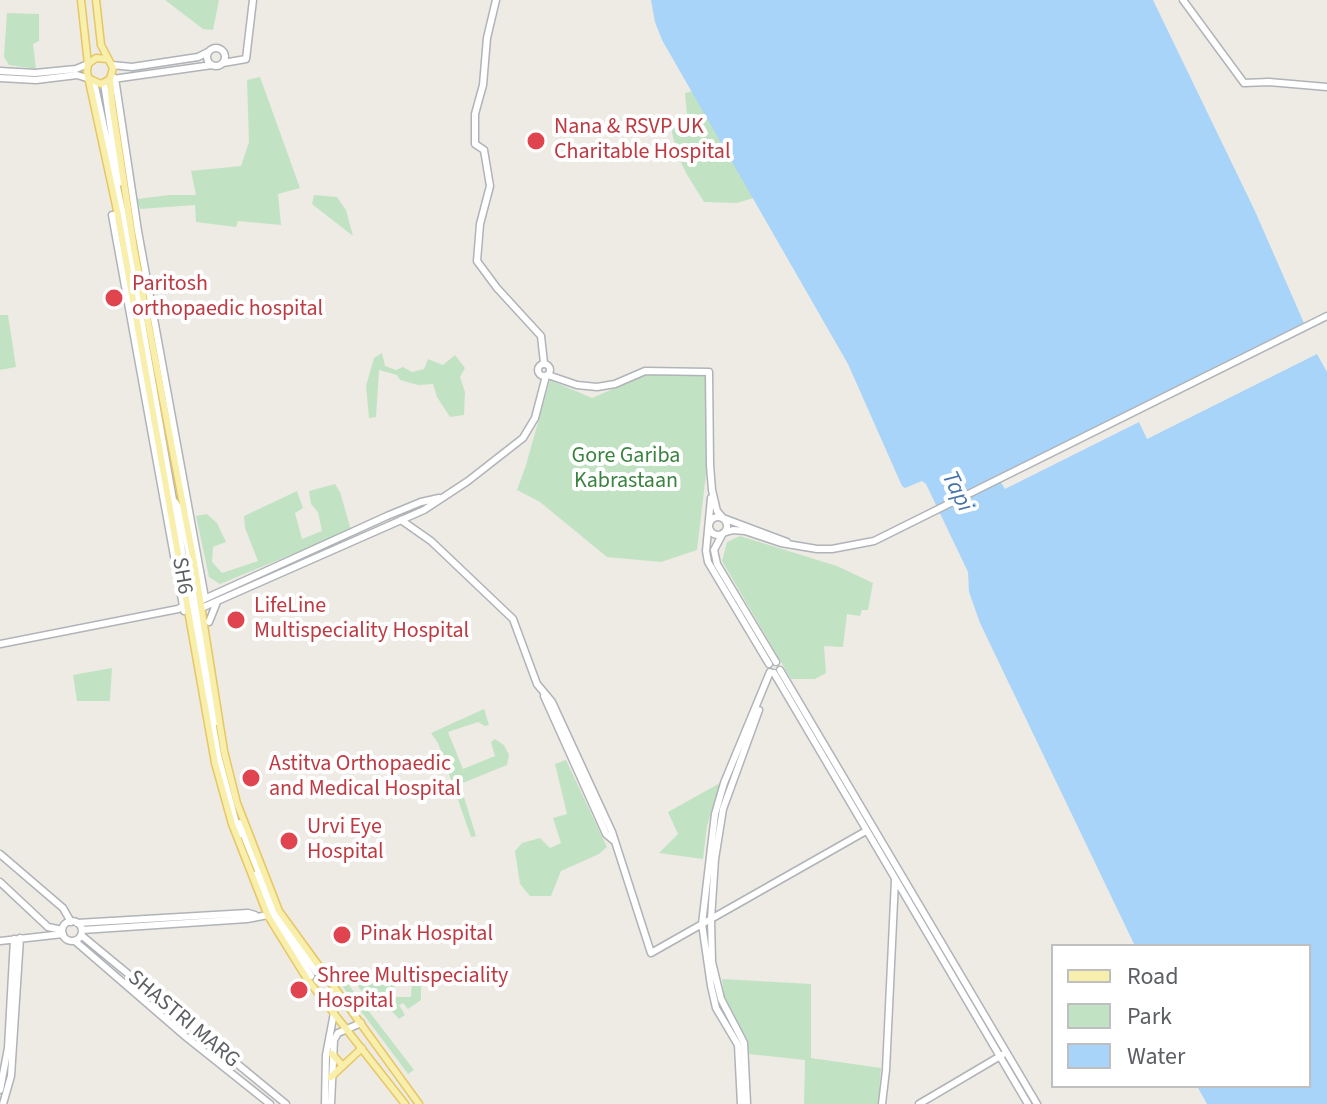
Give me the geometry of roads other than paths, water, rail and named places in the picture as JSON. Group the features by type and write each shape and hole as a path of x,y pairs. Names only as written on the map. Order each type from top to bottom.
{"main road":[{"name":"SH6","path":"81,0 87,72 92,81 120,212 192,606 236,798 273,914 291,929 334,1013 405,1104"},
{"path":"92,81 110,80 113,72 101,45 96,0"},
{"path":"88,64 96,58 110,62"},
{"name":"SH6","path":"110,80 215,763 242,853 273,914 313,974"},
{"path":"313,974 361,1023 419,1104"},
{"path":"331,1077 362,1048"},
{"path":"332,1054 343,1066"}],"street":[{"path":"110,80 246,59 253,0"},
{"path":"496,0 487,38 483,85 475,114 475,144 484,150 490,186 480,224 477,261 541,336 544,363 537,372 542,376 597,387 615,384 645,371 709,372 712,490 706,551 708,562 1037,1104"},
{"path":"1183,0 1244,83 1327,87"},
{"path":"110,62 132,67 198,57 216,48 222,49 225,54 223,63"},
{"path":"208,52 208,61 212,65"},
{"path":"0,71 35,73 76,69 88,64"},
{"path":"0,78 36,80 77,75 92,81"},
{"path":"110,80 120,212 192,606"},
{"path":"110,80 203,583 192,606"},
{"path":"708,525 712,533 745,531 789,544 832,549 874,541 1327,316"},
{"path":"0,644 217,602 424,510 468,481 523,438 535,418 547,375"},
{"path":"712,490 717,511 727,526 714,550 717,564 866,831 898,875 882,1104"},
{"path":"192,606 387,516 439,498"},
{"path":"708,525 712,518 723,518 782,538 789,544"},
{"path":"401,520 431,541 510,613 546,706 606,834 613,840 651,953 866,831"},
{"path":"203,583 221,592"},
{"path":"209,622 217,602"},
{"path":"744,1104 744,1043 721,999 713,968 711,919 715,859 723,809 774,669"},
{"path":"744,1104 738,1045 716,1008 702,924 715,814 724,783 774,669"},
{"path":"0,854 63,908 77,930"},
{"path":"0,882 48,927 62,932 69,941 77,930"},
{"path":"62,932 64,925 77,930 247,919 273,914 313,974"},
{"name":"SHASTRI MARG","path":"77,930 186,1037 270,1104"},
{"name":"SHASTRI MARG","path":"77,930 286,1104"},
{"path":"0,941 62,932"},
{"path":"0,1090 8,1048 17,939"},
{"path":"3,1104 11,1076 17,939"},
{"path":"325,1104 326,1055 334,1013"},
{"path":"331,1104 335,1037 361,1023"},
{"path":"919,1104 1004,1054"},
{"path":"1004,1054 1028,1104"}],"water":[{"name":"Tapi","path":"651,0 1153,0 1254,209 1304,323 997,476 1005,489 1139,422 1147,439 1317,354 1327,372 1327,1104 1207,1104 1198,1088 1311,1088 1311,944 1134,944 980,623 969,592 968,572 926,484 922,481 905,488 902,486 848,364 662,40"}],"place":[{"name":"Nana & RSVP UK Charitable Hospital","path":"536,141"},
{"name":"Paritosh orthopaedic hospital","path":"114,298"},
{"name":"LifeLine Multispeciality Hospital","path":"236,620"},
{"name":"Astitva Orthopaedic and Medical Hospital","path":"251,778"},
{"name":"Urvi Eye Hospital","path":"289,841"},
{"name":"Pinak Hospital","path":"342,935"},
{"name":"Shree Multispeciality Hospital","path":"299,990"}],"park label":[{"name":"Gore Gariba Kabrastaan","path":"626,470"}]}
